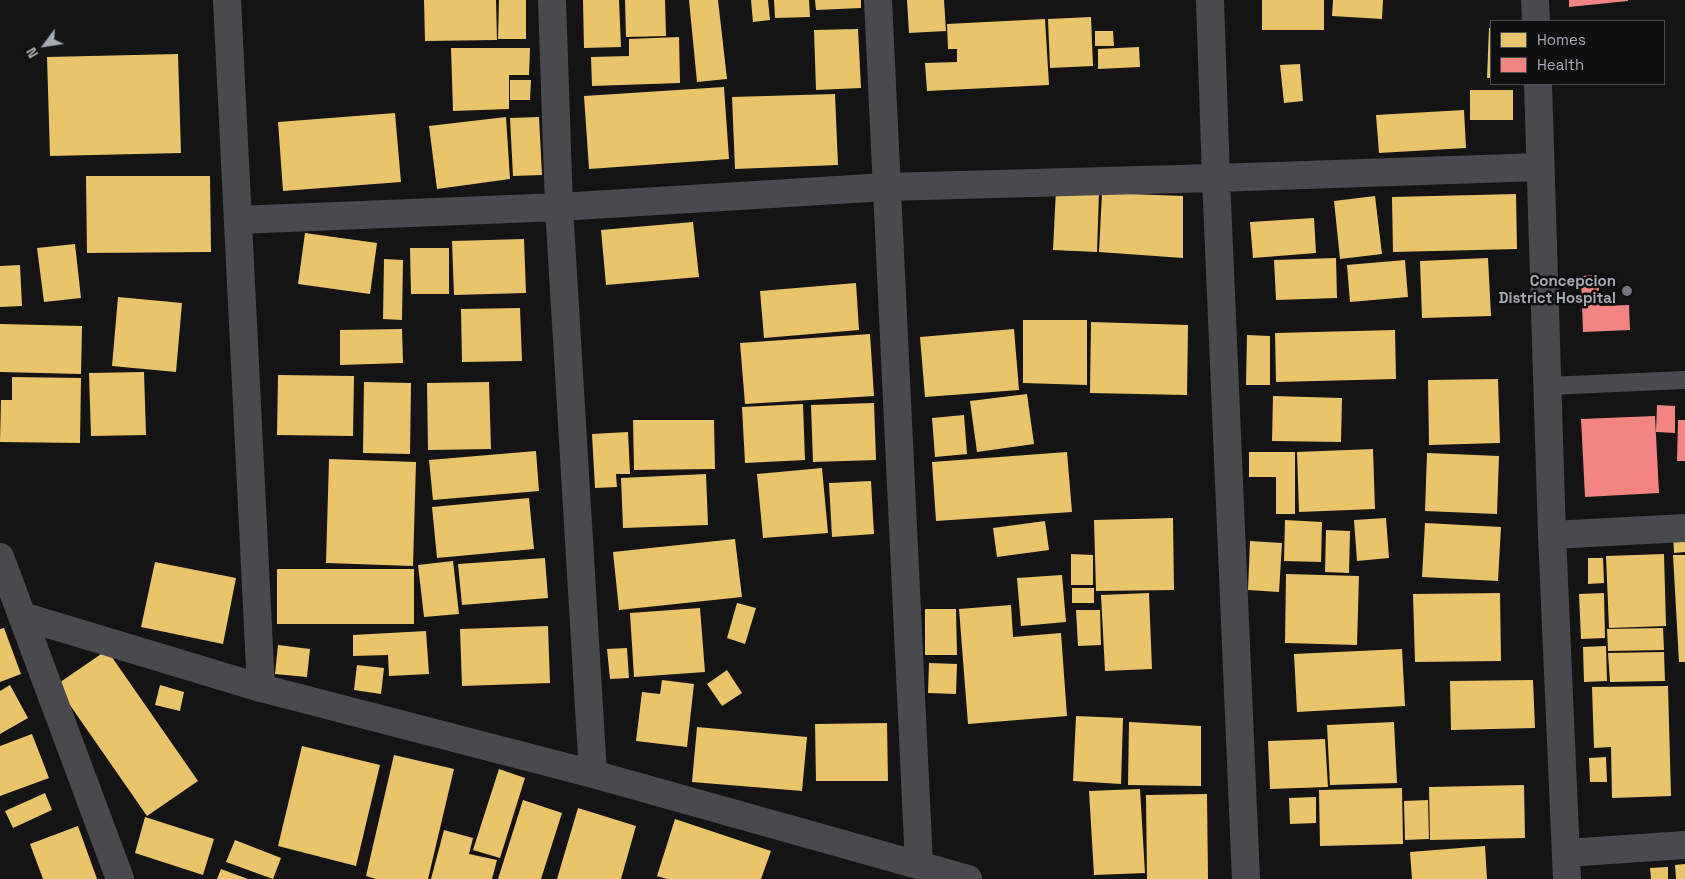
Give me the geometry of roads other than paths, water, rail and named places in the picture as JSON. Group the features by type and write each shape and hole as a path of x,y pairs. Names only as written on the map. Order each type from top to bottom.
{"street":[{"path":"227,0 261,688"},
{"path":"552,0 559,207 592,774"},
{"path":"878,0 919,864"},
{"path":"1210,0 1246,879"},
{"path":"1535,0 1536,20"},
{"path":"1538,85 1552,535 1567,866 1685,845"},
{"path":"238,220 559,207 886,187 1540,167"},
{"path":"1552,535 1685,528"},
{"path":"0,557 120,879"},
{"path":"22,616 261,688 592,774 968,879"}],"lane":[{"path":"1548,386 1685,380"}],"place":[{"name":"Concepcion District Hospital","path":"1627,291"}]}
